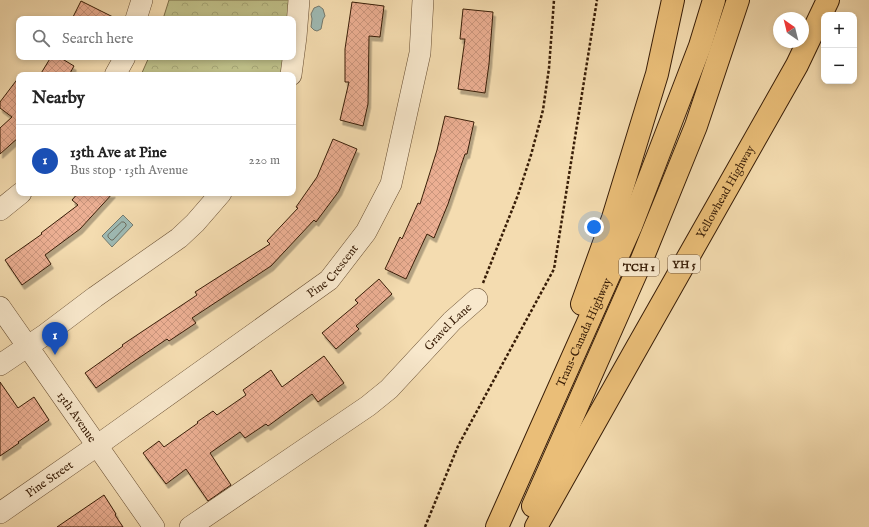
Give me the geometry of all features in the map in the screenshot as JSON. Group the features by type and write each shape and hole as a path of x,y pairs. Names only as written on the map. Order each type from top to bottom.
{"highway":[{"path":"523,469 613,218 657,74 673,0"},
{"name":"Trans-Canada Highway","path":"498,527 631,226 700,46 714,0"},
{"name":"Trans-Canada Highway","path":"524,527 640,264 696,126 738,0"},
{"name":"Yellowhead Highway","path":"536,527 634,351 797,65 828,0"}],"street":[{"path":"137,16 142,0"},
{"path":"296,37 299,0"},
{"name":"Pine Crescent","path":"98,445 329,280 366,232 391,184 420,53 423,0"},
{"path":"117,72 123,60"},
{"path":"291,72 293,60"},
{"path":"0,210 17,196"},
{"path":"0,365 46,334 95,296 179,238 195,223 218,196"},
{"name":"Gravel Lane","path":"190,527 368,406 388,389 452,321 477,299"},
{"name":"13th Avenue","path":"0,307 154,527"},
{"name":"Pine Street","path":"0,513 98,445"}],"path":[{"name":"Gravel Lane","path":"477,299 490,262 518,195 544,110 554,0"},
{"path":"425,527 458,446 554,269 597,0"}],"green space":[{"path":"169,0 292,0 290,16 164,16"},
{"path":"148,60 286,60 284,72 142,72"}],"water":[{"path":"319,6 323,9 325,16 321,29 317,31 311,27 311,14 314,8"},
{"path":"123,215 133,225 112,247 102,236"}],"building":[{"path":"81,1 111,16 74,16"},
{"path":"352,2 384,6 380,37 369,36 368,104 363,126 340,120 349,82 345,82 345,49"},
{"path":"463,9 493,12 485,93 458,89 465,39 460,39"},
{"path":"49,60 64,60 74,66 71,72 42,72"},
{"path":"16,81 16,140 0,154 0,128 12,117 0,108 0,102"},
{"path":"445,116 474,122 467,154 465,154 448,204 434,238 427,234 406,279 385,269 400,237 402,239 418,203 420,204 437,150"},
{"path":"333,139 357,149 339,191 316,222 314,220 271,266 192,318 196,323 169,341 167,339 96,388 85,373 123,346 122,345 197,295 195,292 270,244 267,241 298,208 296,207 317,177"},
{"path":"75,196 110,196 80,229 45,255 51,264 22,285 5,260 42,234 41,233 78,205 72,200"},
{"path":"379,279 392,294 356,326 359,329 336,349 322,333 358,303 355,300"},
{"path":"324,356 344,383 318,402 312,394 268,426 266,424 245,438 240,432 210,453 231,485 208,501 186,469 166,484 143,453 159,441 164,447 213,411 217,415 246,395 243,390 271,370 282,387"},
{"path":"0,382 18,408 34,397 49,420 0,456"},
{"path":"104,495 123,527 57,527"}],"place":[{"name":"13th Ave at Pine","path":"55,355"}]}
